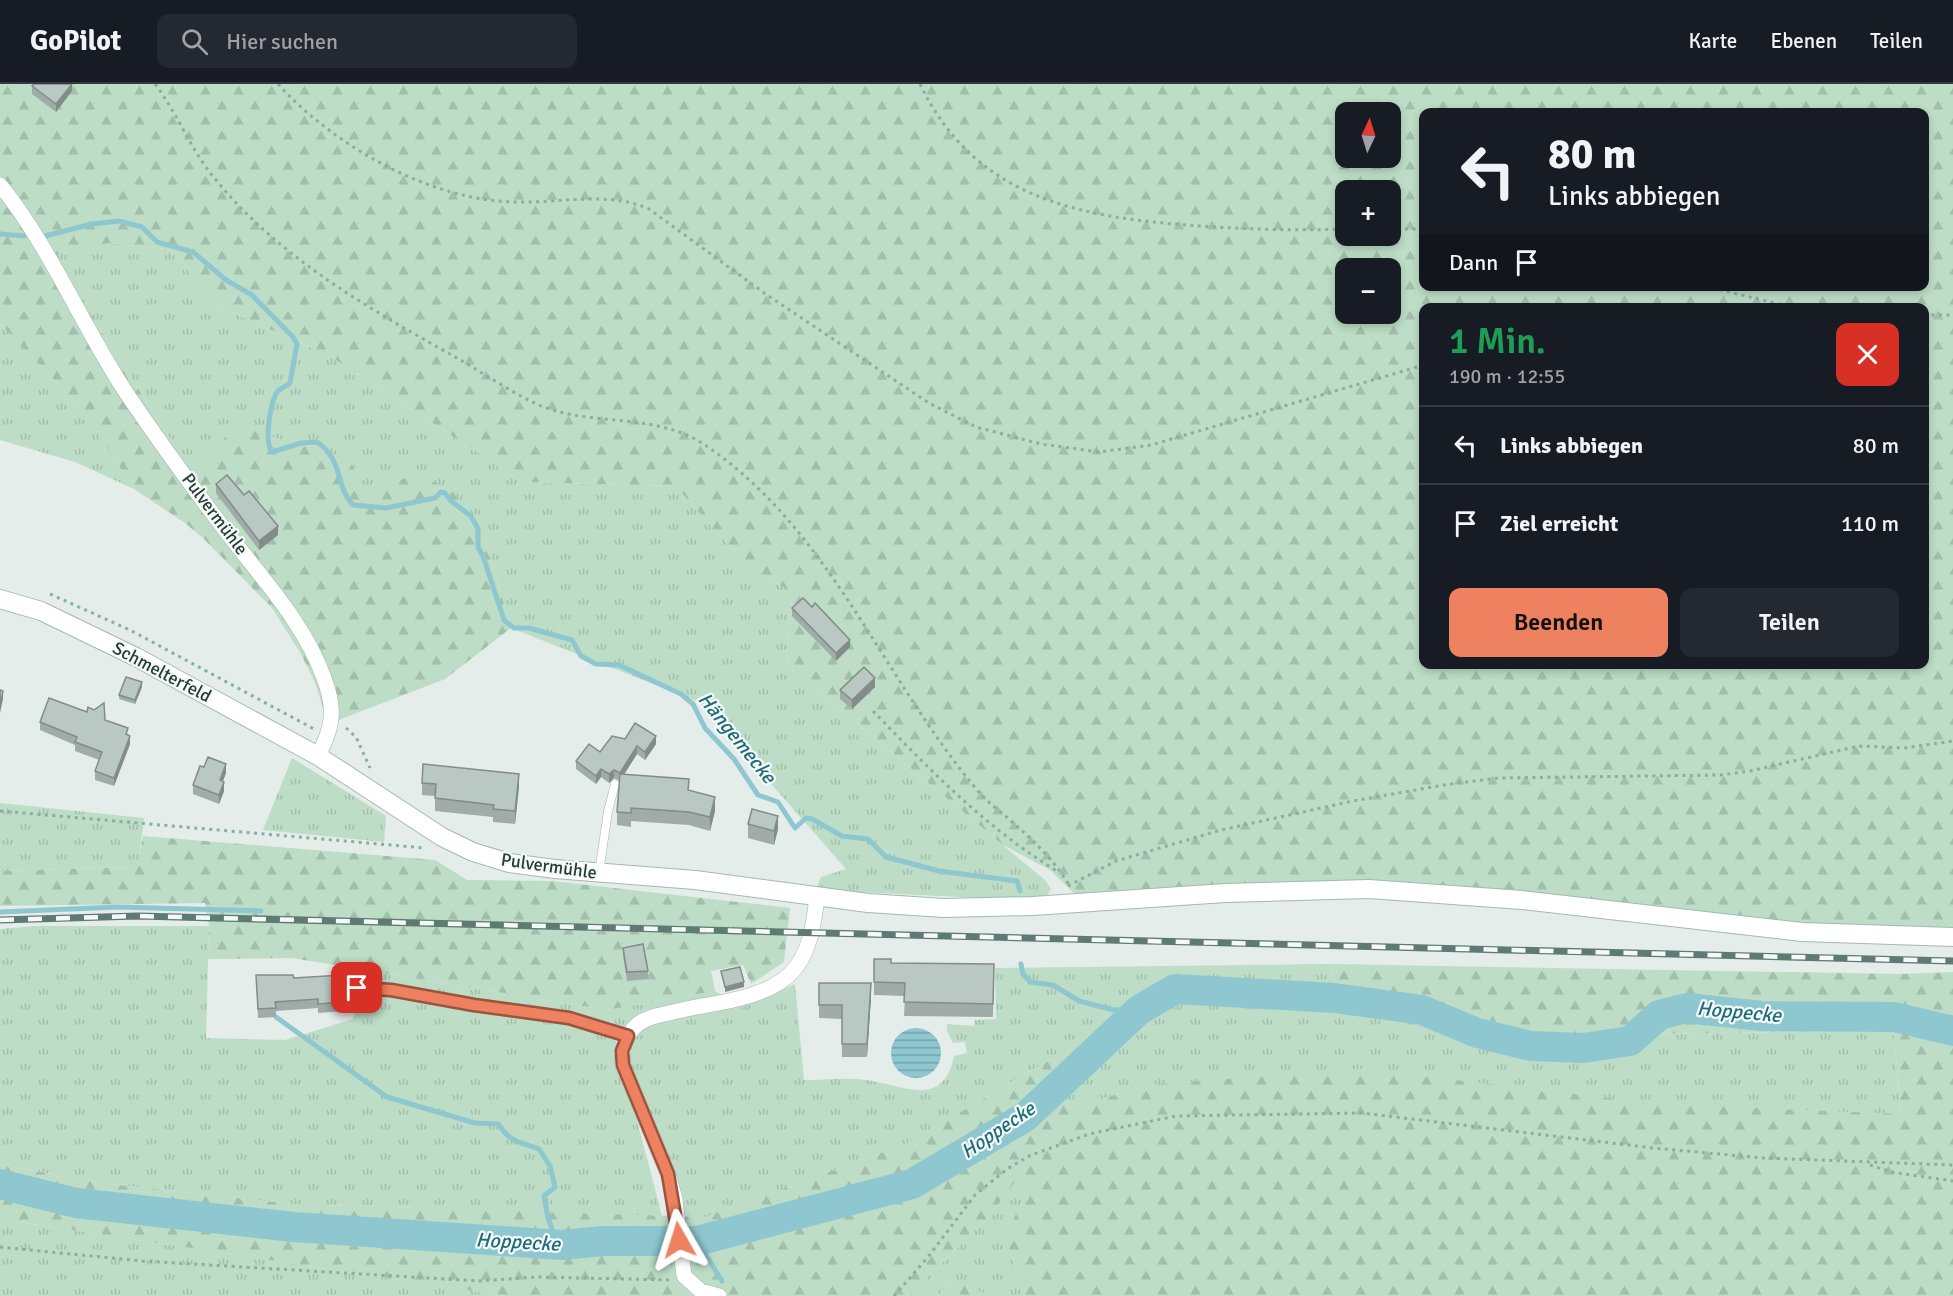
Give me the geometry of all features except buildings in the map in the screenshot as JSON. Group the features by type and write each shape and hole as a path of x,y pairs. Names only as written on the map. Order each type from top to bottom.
{"main road":[{"name":"Schmelterfeld","path":"0,599 40,611 87,632 318,756"},
{"name":"Pulvermühle","path":"318,756 426,828 473,852 529,867 695,880 817,897 944,908 1072,904 1225,893 1369,889 1522,900 1802,932 1953,937"}],"street":[{"name":"Pulvermühle","path":"0,185 39,241 124,390 216,518 272,588 301,630 324,678 330,700 332,723 329,736 318,756"},
{"path":"719,1296 701,1291 684,1276 678,1224 668,1174 623,1065 622,1051 628,1036 638,1024 648,1018 747,995 785,979 800,962 806,949 817,897"}],"lane":[{"path":"599,873 608,811 615,784"},
{"path":"357,988 391,990 474,1005 569,1018 628,1036"}],"path":[{"path":"155,84 201,160 230,196 249,216 327,279 414,334 541,405 574,415 654,424 674,429 705,445 739,470 779,509 797,531 849,603 915,706 979,792 1040,847 1069,885 1072,904"},
{"path":"278,84 299,107 328,129 407,176 444,192 501,202 606,200 631,203 649,209 767,295 913,393 961,420 1016,439 1099,452 1122,451 1191,434 1419,366"},
{"path":"920,84 947,128 970,155 1008,183 1063,207 1110,217 1193,226 1264,230 1335,229"},
{"path":"1401,229 1419,229"},
{"path":"1725,291 1774,303"},
{"path":"1929,315 1953,315"},
{"path":"873,711 937,777 978,814 1005,837 1058,872"},
{"path":"332,723 353,733 374,774"},
{"path":"1060,888 1116,861 1221,830 1353,801 1444,785 1498,778 1721,775 1750,771 1859,746 1904,748 1953,741"},
{"path":"0,811 409,848 431,848"},
{"path":"894,1296 928,1257 975,1195 997,1175 1029,1156 1069,1141 1159,1118 1213,1114 1362,1113 1653,1148 1763,1158 1953,1165"},
{"path":"1865,1163 1891,1172 1953,1181"},
{"path":"0,1247 142,1261 479,1281 567,1277 654,1281 684,1276"}],"green space":[{"path":"0,84 1953,84 1953,937 1440,893 1078,897 1050,870 1003,845 787,666 791,592 748,566 675,486 523,482 330,356 211,303 174,250 109,243 50,256 99,327 192,474 236,425 350,461 365,492 415,475 450,488 484,536 511,628 445,679 328,724 316,685 301,654 272,608 204,539 185,523 134,489 81,408 0,324"},
{"path":"109,243 174,250 211,303 330,356 523,482 675,486 748,566 791,592 787,666 1045,880 1051,889 1044,901 816,890 821,877 846,869 699,702 511,628 484,536 415,475 365,492 192,474 99,327 49,256"},
{"path":"0,324 81,408 134,489 75,462 0,440"},
{"path":"292,758 386,816 384,842 263,830"},
{"path":"0,803 144,818 138,867 0,871"},
{"path":"143,836 435,860 467,880 552,881 790,908 784,962 751,984 743,965 711,971 715,991 607,1010 292,958 208,959 209,926 205,903 0,906 0,871 137,867"},
{"path":"34,926 209,926 206,1038 285,1040 353,1019 364,970 607,1010 715,991 741,1007 795,984 804,1080 858,1079 919,1090 931,1089 941,1084 954,1056 967,1053 965,1042 953,1043 947,1031 947,1024 974,1026 975,1020 996,1019 995,968 1331,964 1332,981 1545,1035 1894,1031 1901,1115 1144,1085 1069,1110 1054,1057 908,1143 706,1217 687,1217 610,1018 662,1216 292,1204 110,1184 0,1165 0,929"},
{"path":"1331,964 1900,974 1953,972 1953,1296 1024,1296 1005,1237 1028,1189 1015,1182 989,1217 908,1296 505,1296 0,1219 0,1165 110,1184 292,1204 705,1217 908,1143 1054,1057 1069,1110 1144,1085 1363,1069 1657,1104 1901,1114 1894,1031 1545,1035 1332,981"},
{"path":"1015,1182 1029,1189 1005,1237 1024,1296 987,1296 951,1280 938,1296 908,1296 989,1217"},
{"path":"0,1219 505,1296 0,1296"},
{"path":"951,1280 987,1294 987,1296 938,1296"}],"water":[{"path":"916,1028 934,1035 941,1053 934,1071 916,1078 898,1071 891,1053 898,1035"}],"waterway":[{"name":"Hängemecke","path":"45,236 92,224 119,221 142,227 157,242 193,252 226,280 252,295 297,344 290,383 278,391 270,412 268,440 272,452 301,443 317,442 326,449 336,465 347,498 353,505 386,508 435,498 441,492 445,493 451,501 471,516 478,529 478,547 504,620 514,628 529,628 572,640 581,656 596,664 619,665 681,694 693,704 705,728 734,759 758,795 778,802 795,828 806,818 812,819 842,836 868,839 886,857 939,871 1017,881 1020,891"},
{"name":"Hängemecke","path":"0,234 24,236"},
{"path":"0,912 118,907 261,911"},
{"name":"Hängemecke","path":"1021,964 1023,974 1030,982 1053,985 1079,1001 1114,1010 1139,1010"},
{"name":"Hoppecke","path":"0,1184 76,1203 293,1227 562,1245 603,1241 697,1241 912,1184 1025,1117 1139,1010 1175,989 1335,998 1422,1010 1477,1033 1531,1046 1583,1048 1630,1041 1659,1015 1687,1008 1761,1016 1894,1017 1953,1031"},
{"path":"276,1017 387,1097 475,1123 498,1124 512,1139 539,1149 550,1166 555,1187 544,1196 548,1218 558,1245"},
{"path":"697,1241 722,1281"}],"railway":[{"path":"0,920 138,916 1953,961"}],"route":[{"path":"357,988 378,988 474,1005 541,1013 569,1018 628,1036 622,1051 623,1065 668,1174 675,1199 679,1240"}]}
